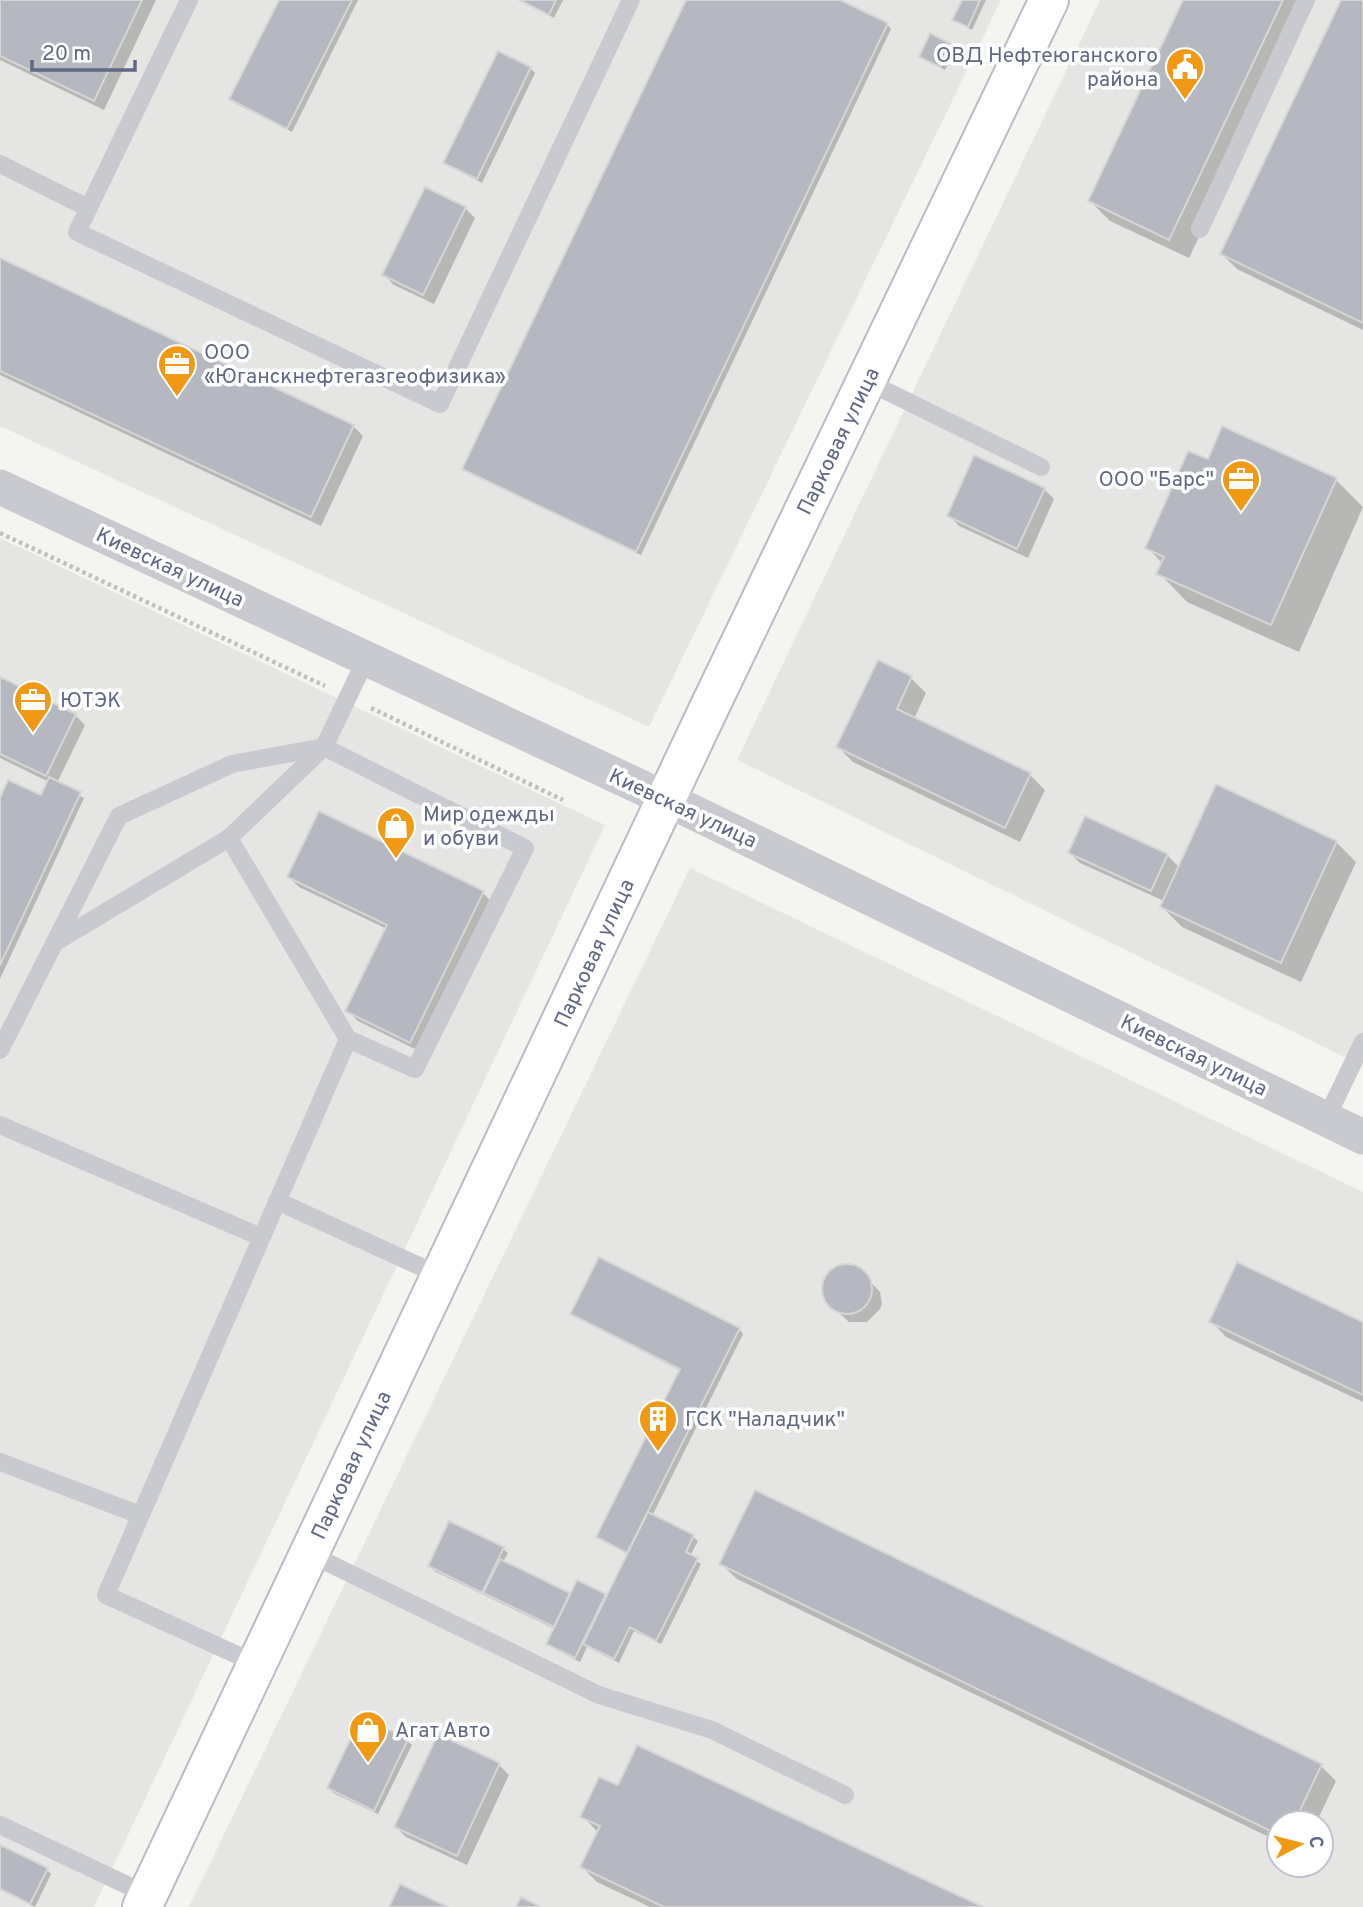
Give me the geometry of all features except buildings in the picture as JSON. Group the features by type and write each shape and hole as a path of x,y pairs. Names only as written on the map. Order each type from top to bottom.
{"main road":[{"name":"Парковая улица","path":"145,1901 666,799 1049,0"}],"street":[{"name":"Киевская улица","path":"0,487 666,799 1363,1137"}],"lane":[{"path":"189,0 77,232 440,404 631,0"},
{"path":"1200,229 1306,0"},
{"path":"0,164 88,208"},
{"path":"866,381 1041,467"},
{"path":"54,943 229,838 324,747 366,659"},
{"path":"0,1050 119,816 232,764 324,747 525,848 415,1069 348,1039 229,838"},
{"path":"257,1664 106,1595 348,1039"},
{"path":"1326,1119 1363,1042"},
{"path":"0,1125 261,1237"},
{"path":"277,1201 441,1276"},
{"path":"0,1462 140,1515"},
{"path":"310,1554 599,1695 712,1730 845,1796"},
{"path":"0,1825 145,1901"}],"path":[{"path":"0,533 563,800"}],"shaded area":[{"path":"0,0 1001,0 649,727 0,426"},
{"path":"1100,0 1363,0 1363,1066 737,760"},
{"path":"0,538 605,825 94,1907 0,1907"},
{"path":"690,868 1363,1192 1363,1907 189,1907"}],"place":[{"name":"ОВД Нефтеюганского района","path":"1185,101"},
{"name":"ООО «Юганскнефтегазгеофизика»","path":"177,398"},
{"name":"ООО \"Барс\"","path":"1241,513"},
{"name":"ЮТЭК","path":"33,734"},
{"name":"Мир одежды и обуви","path":"396,860"},
{"name":"ГСК \"Наладчик\"","path":"658,1453"},
{"name":"Агат Авто","path":"368,1764"}]}
